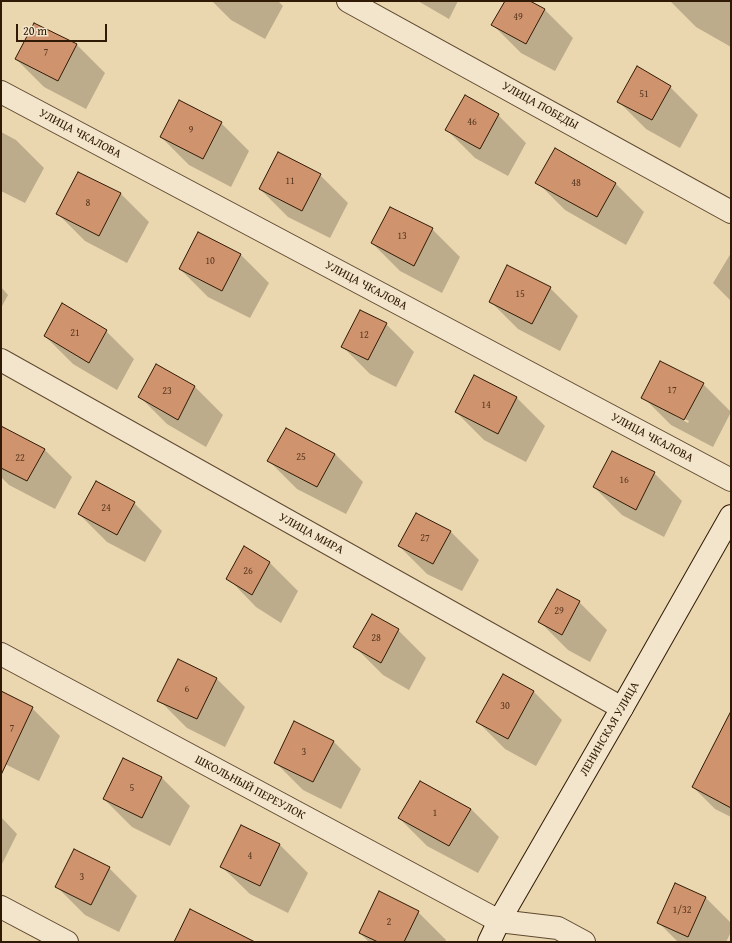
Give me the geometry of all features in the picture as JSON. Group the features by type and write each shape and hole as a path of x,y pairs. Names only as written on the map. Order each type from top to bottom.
{"street":[{"name":"УЛИЦА ПОБЕДЫ","path":"348,1 731,212"},
{"name":"УЛИЦА ЧКАЛОВА","path":"1,92 731,480"},
{"name":"УЛИЦА МИРА","path":"1,360 622,708"},
{"name":"ЛЕНИНСКАЯ УЛИЦА","path":"489,942 499,921 731,516"},
{"name":"ШКОЛЬНЫЙ ПЕРЕУЛОК","path":"1,654 499,921"},
{"path":"1,907 67,942"},
{"path":"499,921 558,928 584,942"}],"building":[{"path":"505,1 530,1 545,9 526,44 491,25"},
{"path":"34,23 77,44 58,81 15,59"},
{"path":"637,66 671,86 652,120 617,102"},
{"path":"465,95 499,114 480,149 445,130"},
{"path":"179,100 222,122 203,159 160,137"},
{"path":"555,148 616,183 597,217 535,183"},
{"path":"278,152 321,174 302,211 259,189"},
{"path":"78,172 121,193 99,236 56,214"},
{"path":"390,207 433,228 414,266 371,243"},
{"path":"198,232 241,254 222,291 179,269"},
{"path":"507,265 551,287 532,324 489,302"},
{"path":"62,303 107,330 89,363 44,336"},
{"path":"360,310 387,323 368,360 341,347"},
{"path":"660,361 704,383 684,420 641,398"},
{"path":"156,364 195,386 178,420 138,397"},
{"path":"474,375 517,397 498,434 455,412"},
{"path":"1,426 45,449 27,481 1,468"},
{"path":"286,428 335,454 317,487 267,461"},
{"path":"612,451 655,472 636,510 593,487"},
{"path":"96,481 135,502 117,535 78,514"},
{"path":"416,513 451,531 433,564 398,546"},
{"path":"244,546 270,562 252,595 226,579"},
{"path":"557,589 580,601 562,635 538,622"},
{"path":"372,614 399,629 381,663 353,647"},
{"path":"178,659 217,678 197,719 157,701"},
{"path":"503,674 534,691 508,739 476,722"},
{"path":"1,691 33,707 1,775"},
{"path":"731,711 731,808 692,787"},
{"path":"294,721 334,741 313,782 274,763"},
{"path":"123,758 162,777 142,818 103,799"},
{"path":"420,781 471,809 449,846 398,818"},
{"path":"241,825 280,844 260,886 220,867"},
{"path":"74,849 110,867 91,905 55,887"},
{"path":"675,883 706,897 688,937 657,923"},
{"path":"379,891 419,911 404,942 378,942 359,933"},
{"path":"190,909 255,942 174,942"}]}
